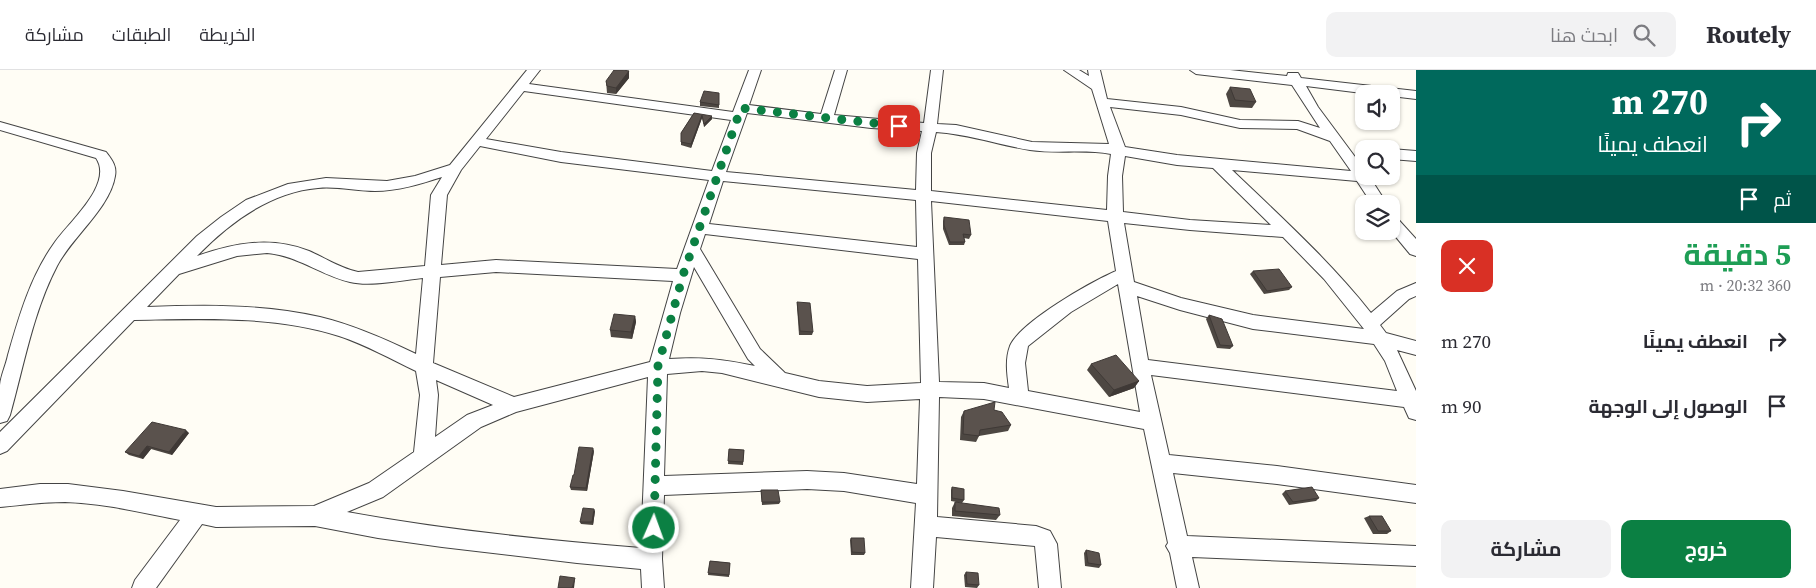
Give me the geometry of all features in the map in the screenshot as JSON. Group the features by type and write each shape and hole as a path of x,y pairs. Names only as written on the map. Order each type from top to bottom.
{"street":[{"path":"424,456 429,395 424,366 437,200 446,180 534,70"},
{"path":"652,588 658,366 698,228 755,70"},
{"path":"826,119 840,70"},
{"path":"922,588 926,526 930,389 922,196 924,154 930,127 937,70"},
{"path":"1070,70 1097,87"},
{"path":"1094,70 1101,102 1119,151 1115,176 1115,216 1140,366 1177,546 1188,588"},
{"path":"1202,70 1296,83 1416,95"},
{"path":"1289,70 1312,108 1355,166"},
{"path":"521,87 739,112 974,132 1032,146 1093,147 1217,164 1355,176"},
{"path":"1101,102 1181,112 1240,124 1298,125 1335,138"},
{"path":"0,126 102,155 107,159 109,175 99,195 61,245 48,270 30,316 0,415"},
{"path":"476,142 562,157 717,176 1190,225 1288,232"},
{"path":"1344,150 1355,151"},
{"path":"1400,155 1416,156"},
{"path":"1217,164 1288,232 1326,272 1374,331 1392,357 1414,405"},
{"path":"0,445 172,271 225,220 249,205 282,191 309,184 331,183 379,186 400,184 455,168"},
{"path":"698,228 925,254"},
{"path":"1400,231 1416,250"},
{"path":"172,271 239,250 264,247 298,253 350,277 496,266 683,275"},
{"path":"692,250 754,354 782,381"},
{"path":"1019,396 1018,353 1021,342 1048,318 1098,286 1126,280 1180,304 1253,322 1374,331 1416,348"},
{"path":"1374,331 1403,295 1416,289"},
{"path":"130,314 182,313 247,316 315,323 342,330 512,405"},
{"path":"315,516 376,490 474,420 512,405 658,366 702,364 722,366 819,389 852,393 910,393 930,389 970,389 1019,396 1152,422"},
{"path":"1140,366 1414,405"},
{"path":"1161,463 1416,494"},
{"path":"655,486 808,480 844,482 927,494"},
{"path":"0,498 40,493 68,493 224,517 315,516 378,528 442,537 577,553 652,559"},
{"path":"143,588 196,514"},
{"path":"926,526 1042,538 1046,544 1050,588"},
{"path":"1177,546 1416,556"}],"building":[{"path":"614,70 629,71 616,88 607,86 606,81"},
{"path":"1230,87 1250,89 1256,102 1235,100"},
{"path":"704,91 719,93 719,105 700,102"},
{"path":"694,113 712,116 704,124 702,115 691,144 681,142 681,133"},
{"path":"944,217 969,220 971,235 963,234 965,242 950,242 944,225"},
{"path":"1279,269 1292,287 1267,291 1253,271"},
{"path":"797,302 810,303 813,332 800,331"},
{"path":"614,314 635,316 631,332 610,330"},
{"path":"1209,315 1222,319 1233,346 1220,345"},
{"path":"1116,355 1139,381 1114,390 1091,364"},
{"path":"995,402 994,410 1002,412 1011,425 980,430 979,436 963,434 964,411"},
{"path":"152,422 186,430 169,452 147,446 139,456 125,452"},
{"path":"579,447 593,448 586,488 570,487"},
{"path":"729,449 744,450 743,462 728,461"},
{"path":"952,487 964,489 964,500 952,498"},
{"path":"1312,487 1319,498 1293,502 1285,491"},
{"path":"761,490 778,490 780,502 762,502"},
{"path":"955,502 999,508 1000,515 955,511"},
{"path":"583,508 594,509 592,522 580,522"},
{"path":"1369,516 1382,516 1391,531 1378,531"},
{"path":"851,538 864,538 865,553 852,552"},
{"path":"1086,550 1099,553 1101,565 1088,563"},
{"path":"710,561 730,563 729,575 708,573"},
{"path":"966,572 978,573 979,585 967,584"},
{"path":"560,576 575,578 572,588 558,588"}],"route":[{"path":"654,528 658,366 671,313 683,275 741,108 899,126"}]}
